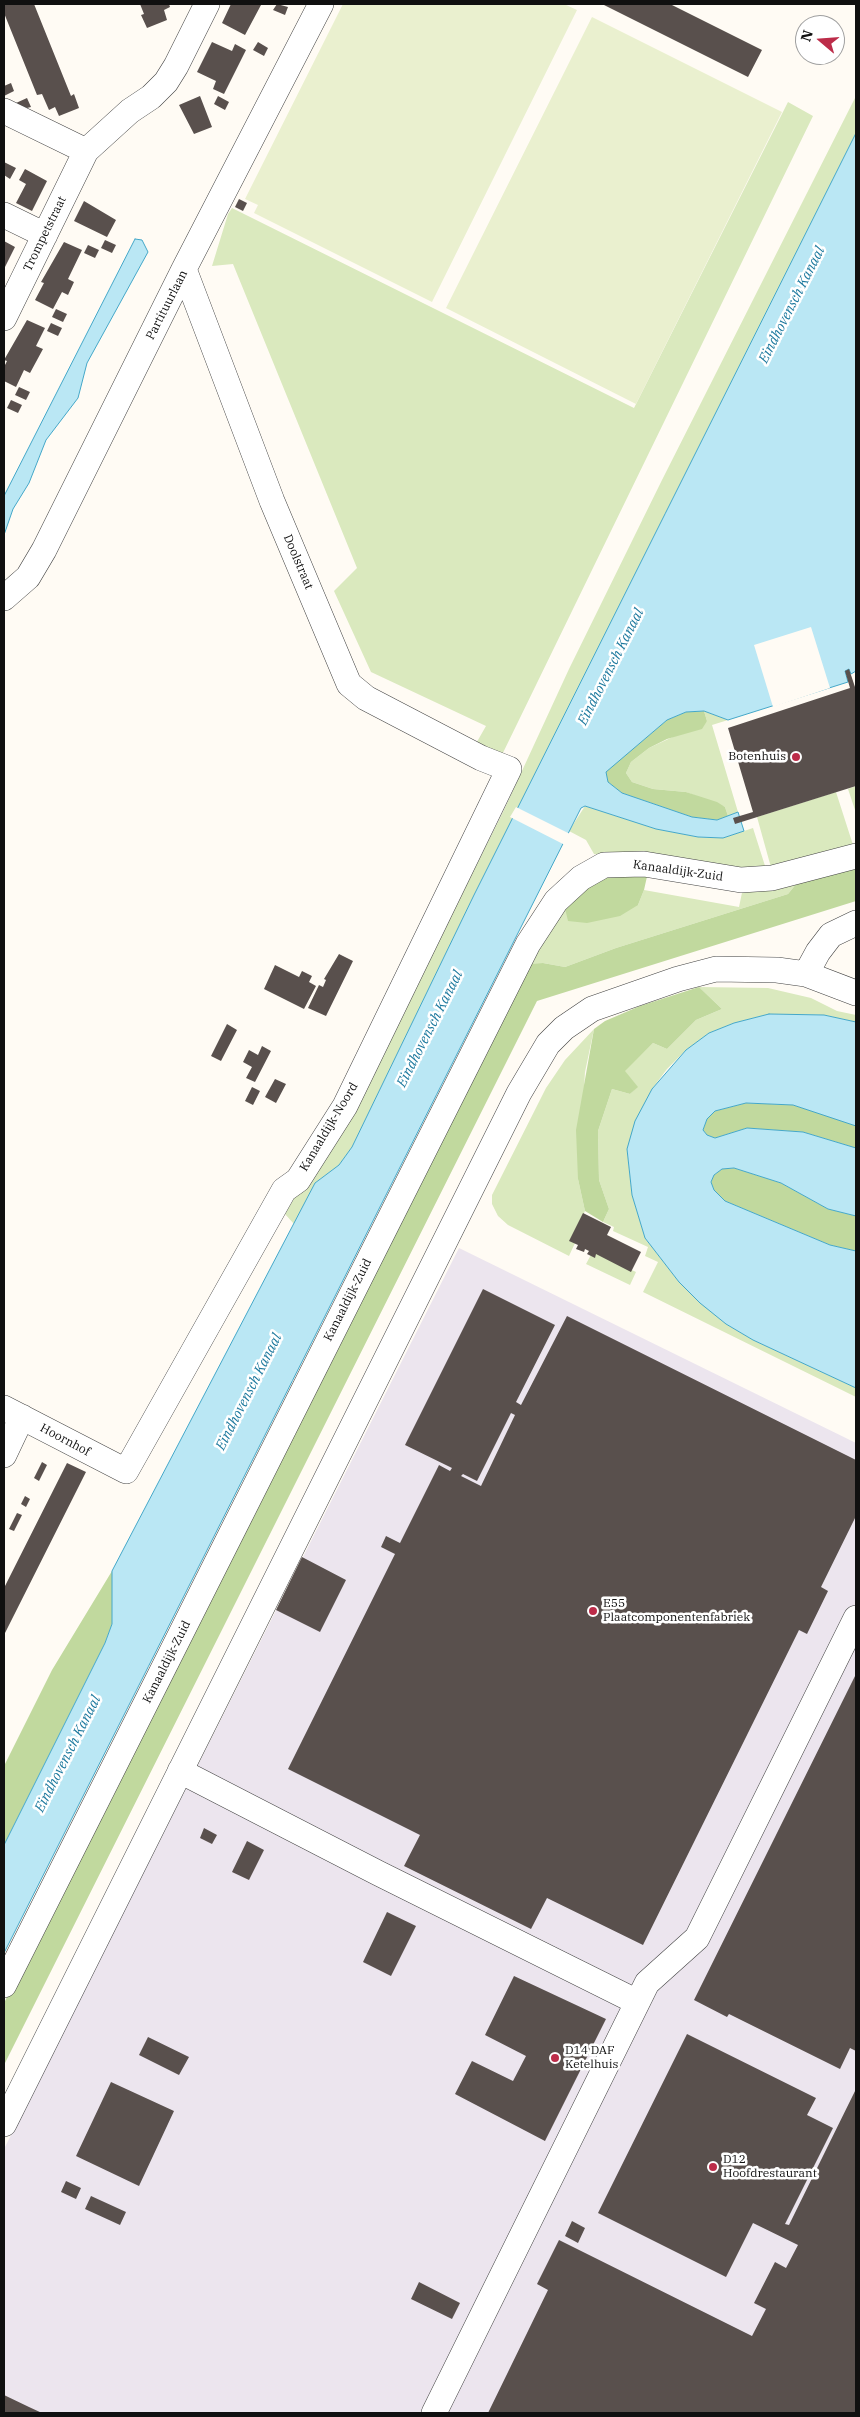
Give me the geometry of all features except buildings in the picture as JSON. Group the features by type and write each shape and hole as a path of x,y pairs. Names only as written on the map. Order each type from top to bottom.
{"street":[{"name":"Trompetstraat","path":"4,318 86,151 130,111 151,97 166,82 207,4"},
{"name":"Partituurlaan","path":"4,598 28,577 44,550 184,269 321,4"},
{"path":"4,111 86,151"},
{"path":"4,215 45,235"},
{"name":"Doolstraat","path":"184,269 272,501 349,684 366,698 481,758 509,769"},
{"name":"Kanaaldijk-Noord","path":"126,1472 284,1190 298,1180 345,1106 509,769"},
{"name":"Kanaaldijk-Zuid","path":"4,1986 528,944 556,901 581,878 604,864 644,864 741,880 772,878 856,856"},
{"path":"806,974 818,952 831,935 856,923"},
{"path":"4,2124 519,1093 548,1044 564,1028 592,1009 678,979 716,969 743,968 806,974 856,993"},
{"path":"4,1455 13,1413"},
{"name":"Hoornhof","path":"13,1413 126,1472"},
{"path":"434,2413 647,1983 697,1938 856,1618"},
{"path":"180,1771 378,1873 637,2002"}],"shaded area":[{"path":"459,1248 856,1443 856,2413 4,2413 4,2149"}],"green space":[{"path":"343,4 564,4 577,10 432,302 254,213 258,205 245,199"},
{"path":"592,17 782,112 636,404 446,308"},
{"path":"856,96 856,133 474,895 352,1147 339,1165 315,1183 294,1224 285,1214 302,1184 353,1110 503,812 569,669 662,480"},
{"path":"788,102 813,116 499,761 474,747 486,726 371,672 334,591 357,568 233,264 212,266 228,214 232,208 634,408"},
{"path":"704,711 728,720 712,725 738,812 728,816 725,807 686,792 653,789 632,782 626,773 631,762 649,748 707,721"},
{"path":"704,711 707,721 702,729 667,739 649,748 631,762 626,773 632,782 653,789 686,792 717,802 725,807 728,816 717,820 692,817 622,793 608,782 605,772 667,720 686,712"},
{"path":"856,786 856,813 848,789"},
{"path":"836,792 854,848 772,871 757,817"},
{"path":"585,806 656,829 698,837 723,838 753,828 766,873 594,854 586,840 569,831"},
{"path":"856,864 856,901 537,1001 4,2065 4,2003 524,964 543,963 565,967 616,948 788,894 801,878"},
{"path":"648,872 638,905 620,916 587,923 568,921 564,904 591,879"},
{"path":"801,878 788,894 616,948 565,967 543,963 524,964 564,904 638,905 644,890 739,907 743,888"},
{"path":"699,987 768,988 811,998 837,1011 856,1015 856,1022 824,1015 769,1014 734,1023 709,1033 686,1050 667,1069 652,1089 627,1149 632,1195 645,1238 679,1282 726,1324 753,1340 856,1388 856,1397 643,1292 658,1262 645,1256 648,1247 613,1231 614,1227 603,1222 609,1209 599,1180 598,1131 612,1089 630,1094 637,1087 624,1071 653,1043 667,1049 696,1020 722,1009"},
{"path":"699,987 722,1009 696,1020 667,1049 653,1043 625,1071 638,1087 630,1094 612,1089 598,1131 599,1180 609,1209 603,1222 585,1211 578,1179 576,1130 594,1029 605,1021 640,1006"},
{"path":"594,1029 585,1072 578,1179 585,1211 571,1241 575,1243 569,1256 508,1225 498,1216 492,1204 492,1195 546,1088 565,1060"},
{"path":"746,1103 793,1105 856,1126 856,1148 803,1132 747,1128 715,1138 707,1135 703,1130 707,1119 715,1111"},
{"path":"734,1168 781,1183 828,1209 856,1216 856,1251 830,1245 725,1201 714,1190 711,1182 714,1175 722,1169"},
{"path":"593,1251 636,1272 630,1285 586,1264"},
{"path":"112,1571 112,1624 105,1643 4,1845 4,1766 52,1670"}],"water":[{"name":"Eindhovensch Kanaal","path":"856,133 856,671 851,674 849,669 845,671 848,682 728,720 704,711 686,712 667,720 606,772 608,782 622,793 692,817 717,820 738,812 744,831 723,838 698,837 656,829 585,806 581,808 4,1953 4,1845 105,1643 112,1624 112,1571 315,1183 339,1165 352,1147 474,895"},
{"path":"135,239 142,240 148,252 87,363 78,398 46,440 29,483 13,509 4,535 4,496"},
{"path":"769,1014 824,1015 856,1022 856,1126 793,1105 746,1103 715,1111 707,1119 703,1130 707,1135 715,1138 747,1128 803,1132 856,1148 856,1216 828,1209 781,1183 734,1168 722,1169 714,1175 711,1182 714,1190 725,1201 830,1245 856,1251 856,1388 753,1340 726,1324 700,1303 679,1282 645,1238 632,1195 627,1149 635,1121 652,1089 686,1050 709,1033 734,1023"}],"pier":[{"path":"811,627 830,688 773,707 754,645"},
{"path":"516,807 570,834 565,845 510,817"}],"place":[{"name":"Botenhuis","path":"796,757"},
{"name":"E55 Plaatcomponentenfabriek","path":"593,1611"},
{"name":"D14 DAF Ketelhuis","path":"555,2058"},
{"name":"D12 Hoofdrestaurant","path":"713,2167"}]}
